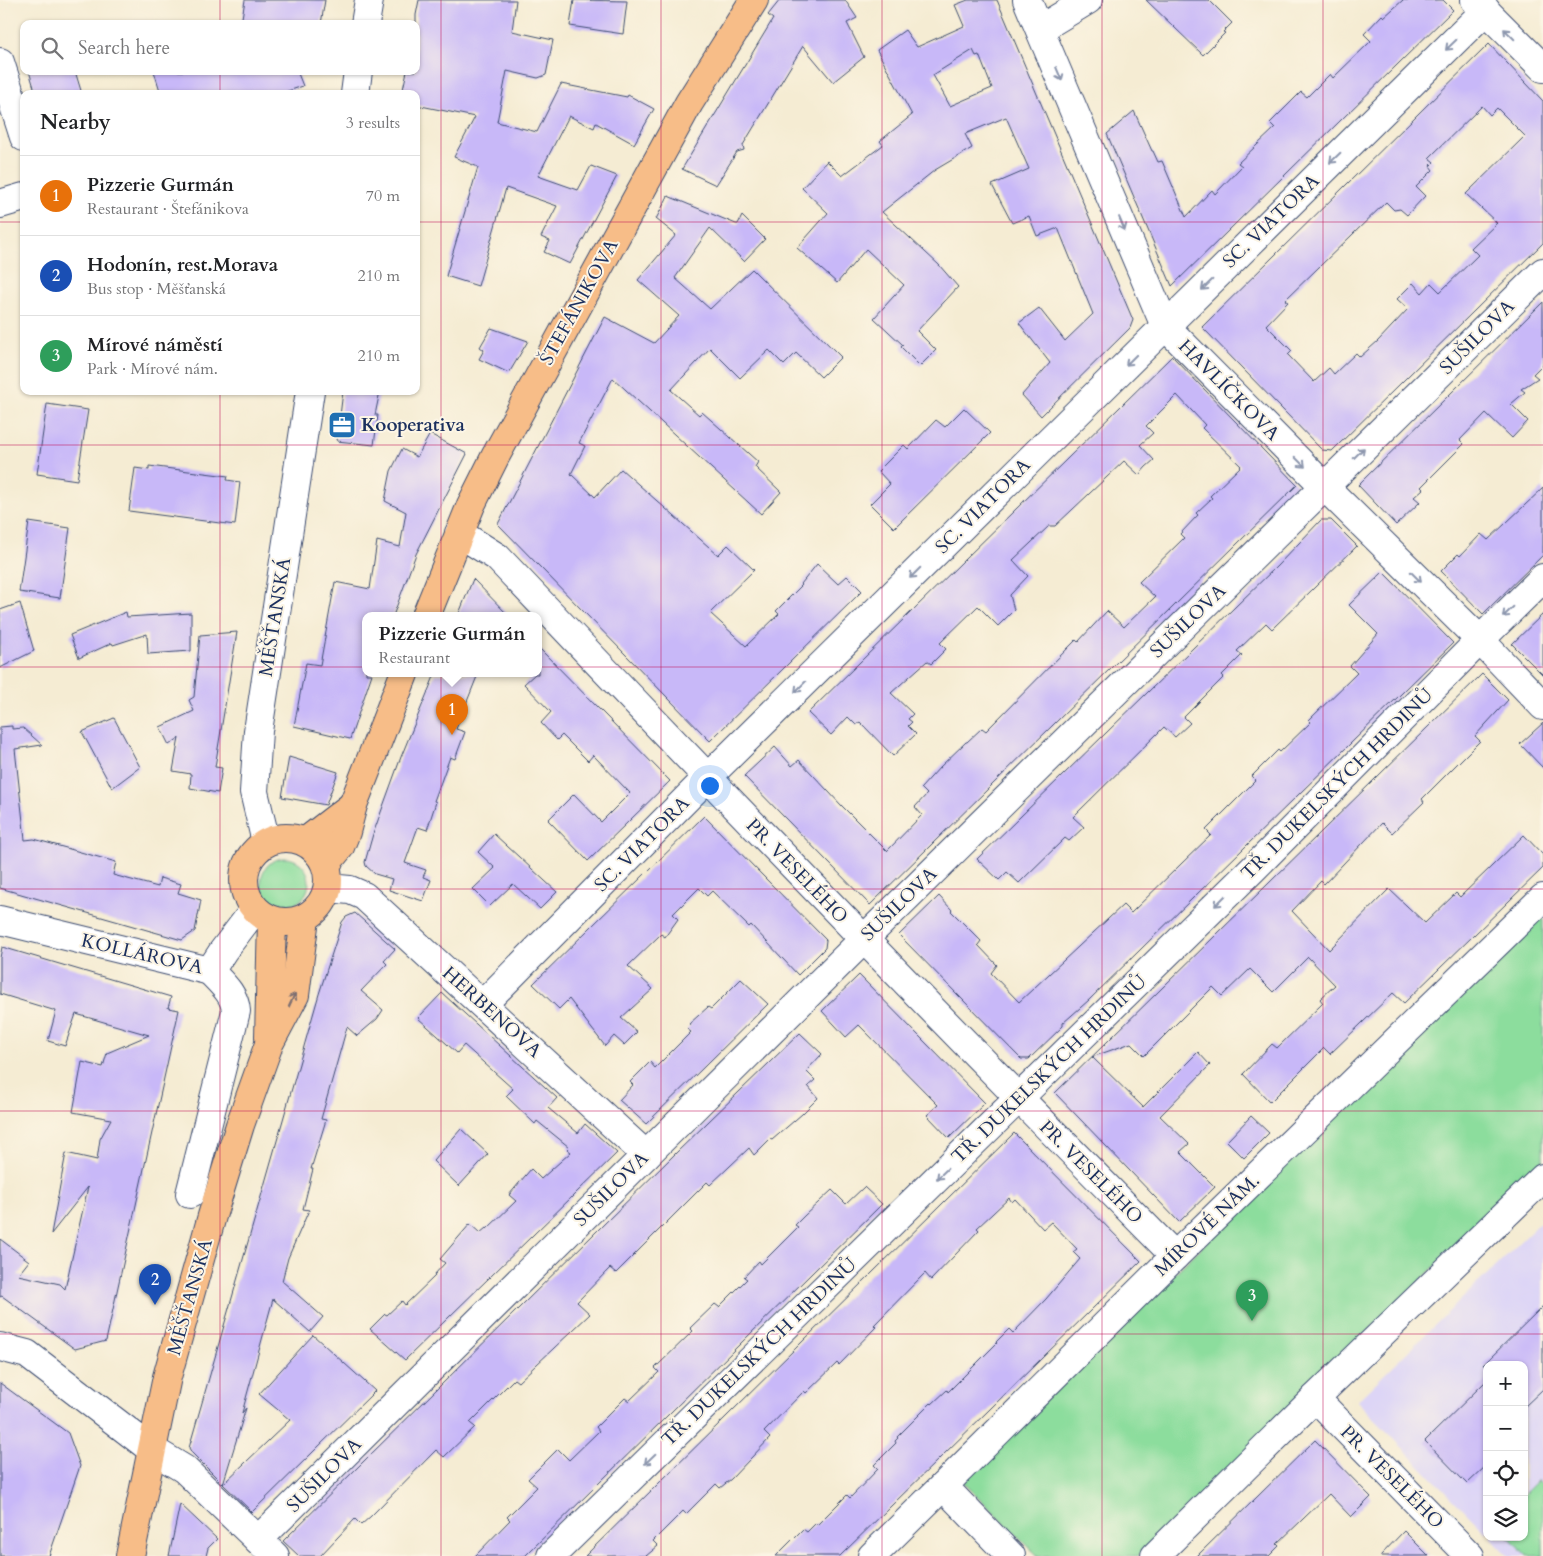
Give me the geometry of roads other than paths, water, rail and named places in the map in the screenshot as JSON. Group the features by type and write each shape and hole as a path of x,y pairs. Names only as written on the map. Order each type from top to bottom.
{"main road":[{"name":"ŠTEFÁNIKOVA","path":"428,612 459,533 495,457 689,103 754,0"},
{"path":"327,876 317,852 305,842 293,838 279,838 266,842 250,857 243,879 244,890 248,900 263,915 283,922 294,922 305,918 316,910 323,900 327,876 346,832 353,804 403,677"},
{"path":"305,842 353,804"},
{"name":"MĚŠŤANSKÁ","path":"263,915 269,1044"},
{"name":"MĚŠŤANSKÁ","path":"130,1556 167,1377 212,1216 240,1125 269,1044 295,995 305,918"}],"street":[{"path":"366,20 369,0"},
{"name":"HAVLÍČKOVA","path":"1027,0 1165,326 1480,640 1543,706"},
{"path":"1040,29 1088,0"},
{"path":"1481,5 1543,68"},
{"name":"SC. VIATORA","path":"483,1004 707,778 1165,326 1481,5"},
{"path":"0,62 20,124"},
{"path":"356,90 357,75"},
{"path":"0,204 20,197"},
{"name":"SUŠILOVA","path":"266,1548 646,1155 1543,272"},
{"name":"MĚŠŤANSKÁ","path":"266,842 254,792 258,731 309,395"},
{"name":"PR. VESELÉHO","path":"459,533 498,557 707,778 1019,1099 1175,1256"},
{"name":"TŘ. DUKELSKÝCH HRDINŮ","path":"551,1556 1246,876 1543,578"},
{"name":"HERBENOVA","path":"327,876 364,896 646,1155"},
{"name":"MÍROVÉ NÁM.","path":"872,1556 1175,1256 1543,898"},
{"name":"KOLLÁROVA","path":"0,920 210,971 223,951 263,915"},
{"path":"190,1194 236,1011 236,1002 230,992 210,971"},
{"path":"1155,1556 1315,1398 1543,1178"},
{"path":"0,1347 27,1354 151,1449 184,1469 266,1548"},
{"name":"PR. VESELÉHO","path":"1315,1398 1470,1556"},
{"path":"943,1486 1011,1556"}],"place":[{"name":"Kooperativa","path":"342,425"},
{"name":"Pizzerie Gurmán","path":"452,735"},
{"name":"Hodonín, rest.Morava","path":"155,1305"},
{"name":"Mírové náměstí","path":"1252,1321"}]}
